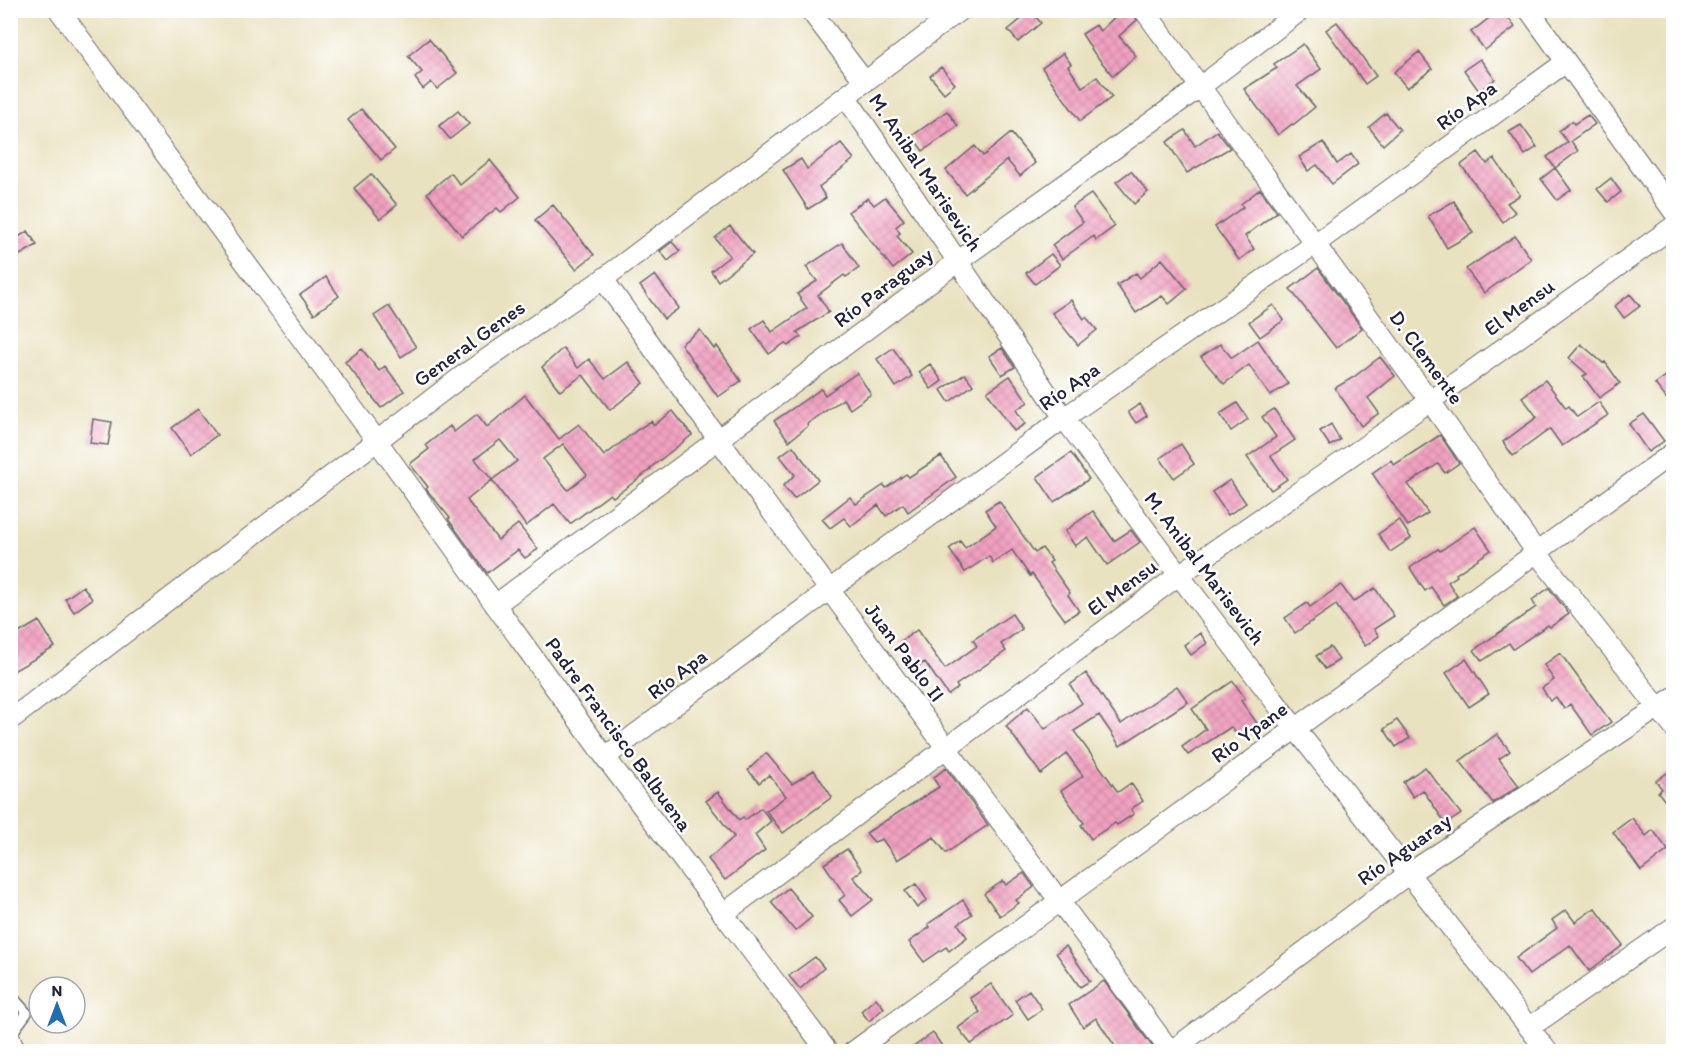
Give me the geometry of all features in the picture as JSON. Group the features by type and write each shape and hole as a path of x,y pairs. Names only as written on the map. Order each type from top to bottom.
{"street":[{"name":"Padre Francisco Balbuena","path":"59,10 377,441 605,757 828,1052"},
{"path":"810,10 865,82"},
{"name":"General Genes","path":"10,720 465,374 603,279 960,10"},
{"name":"D. Clemente","path":"1144,10 1430,401 1537,553 1666,703 1674,728"},
{"name":"Río Paraguay","path":"495,605 957,262 1200,87 1301,10"},
{"path":"1529,10 1674,212"},
{"name":"Río Apa","path":"605,757 1064,418 1314,244 1566,62"},
{"name":"M. Anibal Marisevich","path":"846,97 1064,418 1179,575 1295,728 1548,1052"},
{"name":"El Mensu","path":"723,914 1179,575 1430,401 1674,226"},
{"name":"Juan Pablo II","path":"603,279 718,439 1170,1051"},
{"name":"Río Ypane","path":"853,1052 1674,452"},
{"name":"Río Aguaray","path":"1170,1051 1408,874 1666,703"},
{"path":"1529,1028 1674,927"}],"lane":[{"path":"10,994 27,1013 13,1032 21,1052"}],"building":[{"path":"1122,10 1132,10 1137,20 1119,36 1136,56 1113,76 1082,34 1096,25 1100,31"},
{"path":"1503,10 1515,27 1485,50 1471,32"},
{"path":"1031,11 1041,23 1018,42 1008,30"},
{"path":"1337,22 1376,76 1365,84 1326,30"},
{"path":"429,39 457,73 437,89 431,82 423,89 415,78 422,72 408,56"},
{"path":"1303,44 1321,69 1297,86 1315,107 1278,135 1244,89 1277,68 1274,64"},
{"path":"1419,52 1432,69 1407,88 1394,72"},
{"path":"1063,53 1071,64 1068,66 1082,87 1097,77 1112,97 1080,121 1042,68"},
{"path":"1480,59 1495,79 1479,91 1464,70"},
{"path":"941,67 955,84 944,93 930,76"},
{"path":"361,109 395,149 381,160 348,120"},
{"path":"458,111 469,124 450,139 439,126"},
{"path":"947,111 958,126 923,151 912,136"},
{"path":"1386,113 1400,130 1383,145 1369,127"},
{"path":"1588,115 1595,124 1571,141 1578,151 1555,168 1547,157 1568,142 1559,131 1572,121 1574,124"},
{"path":"1521,125 1537,147 1525,155 1509,132"},
{"path":"1185,130 1195,146 1217,131 1230,148 1187,173 1167,142"},
{"path":"1011,133 1035,163 1020,176 1007,160 965,194 946,170 975,146 983,156"},
{"path":"1323,142 1337,164 1351,154 1358,164 1332,184 1317,165 1308,171 1299,157"},
{"path":"841,143 854,159 819,187 826,198 808,209 783,170 801,159 807,169"},
{"path":"1478,152 1487,164 1494,158 1520,195 1507,203 1515,212 1503,222 1461,165"},
{"path":"490,160 520,197 501,212 497,208 462,236 427,193 451,173 460,185"},
{"path":"1555,168 1571,190 1557,200 1541,179"},
{"path":"1131,171 1148,192 1134,204 1116,182"},
{"path":"371,174 397,205 380,219 354,188"},
{"path":"1611,178 1621,192 1608,202 1597,189"},
{"path":"1260,189 1277,212 1245,236 1254,249 1239,260 1215,227 1243,207 1241,204"},
{"path":"1091,194 1115,226 1096,240 1094,236 1062,259 1052,245 1083,222 1072,207"},
{"path":"885,197 904,220 896,227 900,233 897,236 912,254 893,269 848,212 868,198 874,205"},
{"path":"1454,201 1473,233 1447,248 1428,216"},
{"path":"553,205 594,255 576,269 535,220"},
{"path":"730,226 753,254 718,281 711,271 730,256 715,238"},
{"path":"28,231 37,245 10,261 10,242"},
{"path":"1515,236 1531,259 1484,293 1466,269"},
{"path":"672,242 680,251 668,261 660,251"},
{"path":"842,243 859,268 846,277 844,275 818,295 829,312 797,332 801,337 788,346 785,343 769,354 751,329 764,320 772,332 807,308 797,294 817,281 806,267"},
{"path":"1051,254 1060,265 1035,284 1026,273"},
{"path":"1162,259 1187,289 1169,304 1162,296 1136,313 1117,285 1136,273 1140,278"},
{"path":"1318,268 1362,328 1336,348 1290,289"},
{"path":"655,275 679,308 664,319 640,286"},
{"path":"326,277 339,296 314,314 300,295"},
{"path":"1630,294 1640,306 1624,318 1615,306"},
{"path":"1071,300 1084,319 1086,317 1097,330 1078,345 1052,313"},
{"path":"1273,305 1284,320 1260,337 1249,322"},
{"path":"389,306 416,347 401,357 374,316"},
{"path":"700,330 714,349 717,346 741,381 718,397 681,344"},
{"path":"1258,340 1288,384 1270,396 1249,365 1224,384 1201,357 1220,344 1232,358"},
{"path":"1581,344 1603,363 1605,362 1620,383 1599,398 1583,376 1587,374 1569,358"},
{"path":"563,348 578,368 589,359 605,379 628,362 644,383 610,410 583,375 560,391 542,367"},
{"path":"893,348 912,376 896,387 877,359"},
{"path":"1002,348 1015,367 1002,375 989,356"},
{"path":"362,349 379,371 385,366 404,391 381,408 345,362"},
{"path":"1380,357 1395,376 1368,398 1379,413 1361,426 1335,388"},
{"path":"930,364 942,381 931,389 919,372"},
{"path":"1674,370 1674,408 1655,384"},
{"path":"857,373 871,394 850,409 843,399 807,424 808,426 789,441 774,421 821,389 825,395"},
{"path":"965,374 973,385 949,402 941,390"},
{"path":"1010,376 1028,402 1016,410 1025,424 1014,431 987,392"},
{"path":"1545,380 1566,408 1569,406 1577,417 1599,402 1608,415 1562,446 1550,429 1513,456 1503,442 1537,417 1522,397"},
{"path":"525,395 559,439 579,424 604,456 637,430 651,421 654,425 673,411 692,435 637,480 613,497 610,494 570,524 554,504 526,526 492,480 467,500 498,540 518,524 538,549 525,558 518,550 487,573 410,464 429,449 426,445 450,426 454,432 477,414 487,427","holes":["500,440 517,461 492,480 475,459","563,444 587,475 568,490 543,459"]},
{"path":"1237,403 1248,419 1231,431 1220,414"},
{"path":"1140,404 1147,416 1136,423 1128,412"},
{"path":"198,409 217,435 191,454 172,428"},
{"path":"1274,409 1295,440 1271,456 1287,479 1271,490 1247,457 1276,437 1262,417"},
{"path":"1644,414 1664,441 1648,452 1629,424"},
{"path":"93,419 112,422 108,445 90,443"},
{"path":"1331,424 1340,440 1330,446 1320,431"},
{"path":"1440,435 1459,463 1445,473 1438,464 1408,484 1428,513 1408,526 1372,473 1391,460 1394,465"},
{"path":"1181,444 1194,464 1174,478 1160,458"},
{"path":"793,446 818,480 794,499 783,486 795,475 780,456"},
{"path":"1071,453 1089,479 1054,502 1037,477"},
{"path":"941,456 956,477 908,512 903,504 886,516 878,505 851,526 844,518 830,528 822,519 850,497 856,504 884,485 886,488 906,474 909,477"},
{"path":"1230,480 1246,503 1228,515 1212,492"},
{"path":"999,501 1035,553 1042,548 1052,561 1049,563 1070,593 1068,595 1079,611 1065,620 1012,550 993,563 989,556 965,572 949,549 960,541 965,548 996,526 985,510"},
{"path":"1093,511 1114,541 1131,530 1140,542 1107,565 1088,537 1075,546 1065,531"},
{"path":"1399,520 1411,538 1390,552 1378,534"},
{"path":"1475,527 1491,550 1448,582 1457,596 1444,605 1431,587 1425,591 1410,568"},
{"path":"1341,585 1353,602 1375,588 1394,616 1374,629 1379,636 1365,646 1336,605 1295,633 1285,618 1307,603 1310,607"},
{"path":"83,586 92,599 74,612 65,599"},
{"path":"1549,588 1569,614 1550,627 1548,625 1513,649 1509,643 1482,661 1474,650 1536,607 1532,600"},
{"path":"1012,614 1022,629 1001,644 1006,651 956,685 958,688 948,695 925,662 915,668 900,642 917,630 945,669 977,646 973,640"},
{"path":"39,621 55,647 10,673 10,638"},
{"path":"1200,633 1207,643 1191,655 1184,645"},
{"path":"1330,647 1339,660 1325,669 1316,656"},
{"path":"1560,653 1611,722 1592,735 1570,704 1564,709 1556,697 1550,701 1542,688 1554,680 1544,665"},
{"path":"1466,659 1489,694 1469,707 1446,673"},
{"path":"1086,673 1121,724 1177,686 1188,702 1120,746 1099,715 1074,731 1118,792 1131,783 1143,801 1131,809 1134,814 1091,839 1081,825 1084,823 1061,791 1083,776 1067,754 1041,774 1006,726 1028,707 1045,729 1082,703 1070,685"},
{"path":"1233,681 1245,698 1241,701 1257,723 1238,736 1231,727 1188,755 1182,747 1206,729 1192,709"},
{"path":"1397,720 1410,738 1396,747 1384,729"},
{"path":"1497,734 1510,751 1499,759 1519,786 1493,803 1460,761"},
{"path":"766,753 792,784 814,770 832,797 783,833 766,811 786,796 769,775 759,783 748,770"},
{"path":"1425,767 1461,814 1446,824 1423,790 1413,797 1403,782"},
{"path":"946,768 988,825 946,853 934,837 897,860 882,839 874,842 866,833 939,787 933,778"},
{"path":"1674,768 1674,813 1658,792 1662,789 1656,781"},
{"path":"718,792 739,820 743,817 745,820 761,808 771,821 755,835 765,850 725,880 708,859 734,837 706,801"},
{"path":"1632,818 1646,836 1653,830 1668,850 1641,871 1613,832"},
{"path":"847,849 862,870 853,877 873,900 852,916 839,900 845,895 824,864"},
{"path":"1024,873 1034,887 1016,900 1019,903 1000,916 984,894 1003,881 1006,885"},
{"path":"916,884 927,900 917,908 905,891"},
{"path":"788,888 812,917 795,931 771,902"},
{"path":"963,900 972,914 958,924 967,937 949,951 946,947 924,962 909,942 930,927 928,924"},
{"path":"1595,908 1623,945 1589,971 1570,945 1529,975 1516,958 1557,928 1552,920 1566,910 1575,922"},
{"path":"1066,946 1090,981 1080,987 1056,953"},
{"path":"815,957 824,968 800,989 789,976"},
{"path":"1104,981 1155,1052 1119,1052 1096,1018 1083,1027 1069,1005"},
{"path":"991,984 1013,1015 971,1044 958,1028 980,1012 970,998"},
{"path":"1029,990 1042,1009 1028,1019 1015,1000"},
{"path":"876,998 884,1008 869,1021 861,1011"},
{"path":"933,1033 946,1052 906,1052"}]}
